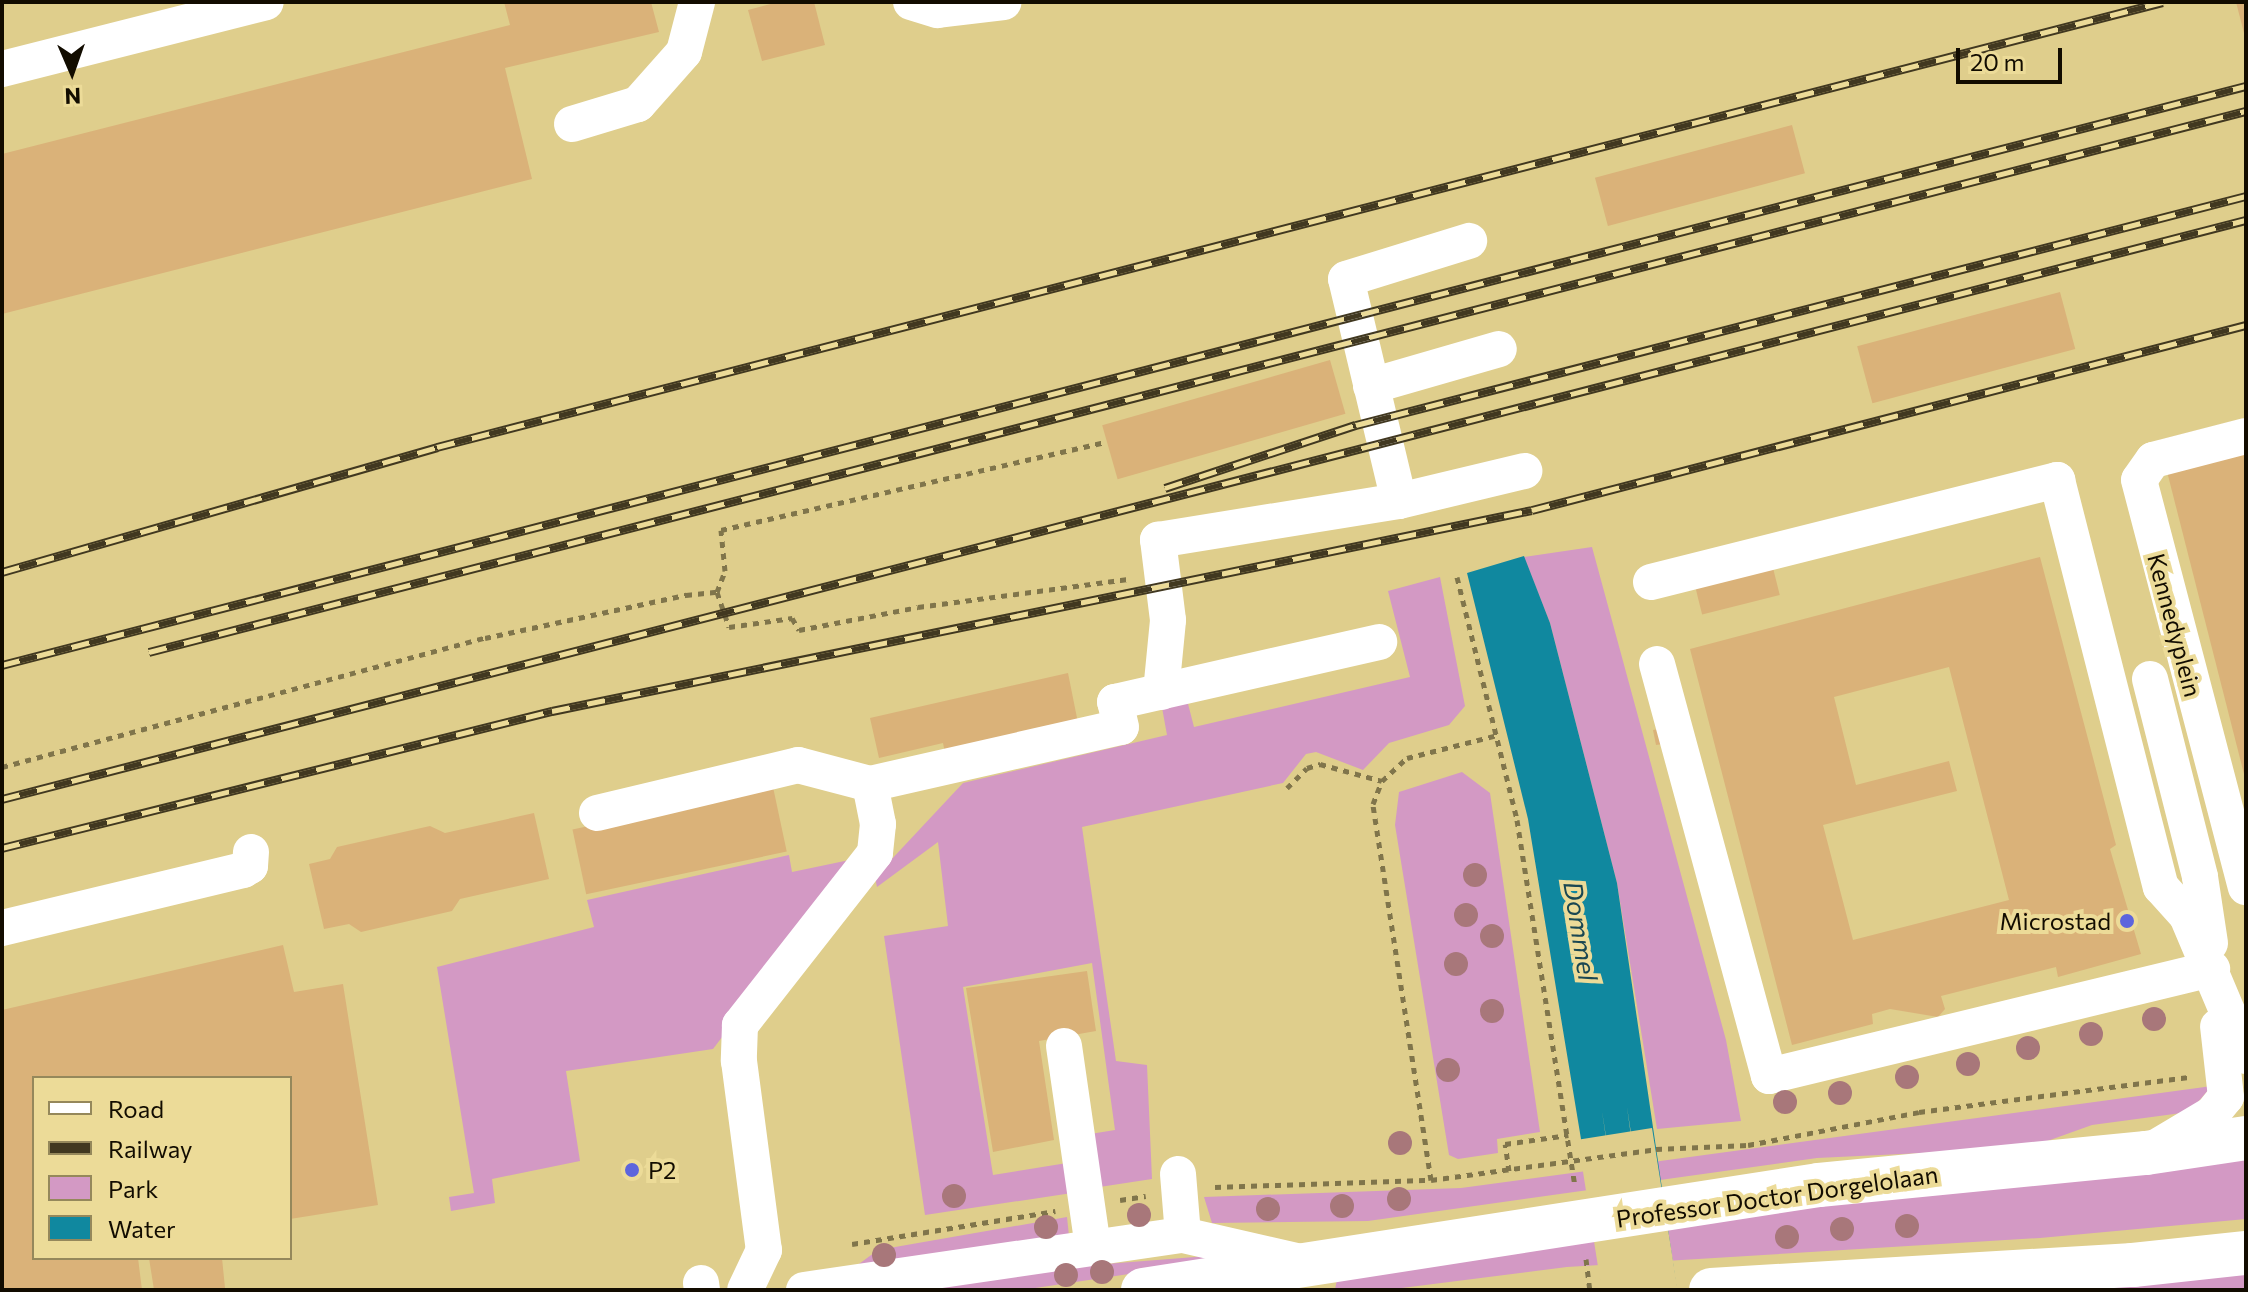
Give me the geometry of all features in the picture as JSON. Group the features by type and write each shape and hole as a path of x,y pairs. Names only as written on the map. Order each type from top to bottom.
{"main road":[{"name":"Professor Doctor Dorgelolaan","path":"1143,1290 1318,1277 1561,1226 1819,1185 2146,1153 2246,1138"},
{"path":"1711,1290 2133,1265 2246,1253"}],"street":[{"path":"2,69 266,2"},
{"path":"572,124 638,104 684,52 697,2"},
{"path":"911,2 938,10 1004,2"},
{"path":"1399,501 1346,279 1469,241"},
{"path":"1371,386 1499,349"},
{"name":"Kennedyplein","path":"2246,436 2153,460 2139,480 2246,887"},
{"path":"1161,692 1168,620 1158,540 1399,501 1524,471"},
{"path":"1651,582 2057,480 2161,887 2187,916 2212,969"},
{"path":"597,813 798,765 870,784 1121,727 1115,702 1379,642"},
{"path":"1657,664 1769,1076 2212,969"},
{"path":"2146,1153 2212,1114 2226,1097 2237,1064 2212,969 2200,877 2150,679"},
{"path":"745,1290 764,1250 739,1061 740,1025 875,853 878,839 870,784"},
{"path":"2,928 243,870 250,866 251,852"},
{"path":"1064,1046 1093,1247"},
{"path":"1178,1174 1183,1235"},
{"name":"Professor Doctor Dorgelolaan","path":"804,1290 1183,1235 1318,1277"}],"path":[{"path":"1102,443 721,530 725,571 717,592 729,627 792,618 799,630 918,607 1139,578"},
{"path":"1457,577 1498,735 1568,1135 1505,1144 1509,1171"},
{"path":"2,767 485,638 717,592"},
{"path":"1498,735 1407,758 1382,781 1373,804 1431,1180 1656,1149 1748,1145 1919,1112 2237,1064"},
{"path":"1287,788 1307,768 1320,764 1382,781"}],"green space":[{"path":"1592,547 1726,1040 1741,1121 1657,1129 1617,883 1550,623 1524,557"},
{"path":"1440,577 1465,706 1449,725 1389,743 1363,770 1316,752 1306,754 1283,783 1082,827 1116,1061 1147,1065 1152,1179 1093,1188 1084,1135 1115,1130 1092,963 963,987 993,1175 1067,1163 1072,1193 925,1215 884,936 948,926 938,842 877,887 875,877 963,783 1167,735 1161,702 1186,696 1194,727 1410,677 1388,591"},
{"path":"1462,772 1490,793 1540,1132 1497,1139 1498,1153 1458,1159 1449,1155 1395,825 1399,792"},
{"path":"789,855 792,872 859,858 713,1049 566,1071 580,1161 492,1179 495,1203 451,1211 449,1197 474,1193 437,967 594,927 587,900"},
{"path":"2212,1086 2189,1112 2092,1125 2028,1148 1817,1158 1368,1221 1212,1223 1204,1197 1461,1188"},
{"path":"2246,1155 2246,1219 2040,1238 1567,1267 1386,1290 1335,1290 1337,1279 1765,1211"},
{"path":"1067,1217 1069,1236 848,1272 878,1250"},
{"path":"1208,1256 1209,1262 1022,1290 884,1290 989,1273"},
{"path":"2246,1272 2246,1290 2026,1290"}],"water":[{"name":"Dommel","path":"1524,556 1550,623 1617,883 1677,1290 1655,1290 1627,1107 1652,1290 1630,1290 1602,1111 1628,1290 1606,1290 1528,819 1467,573"}],"pier":[{"path":"1652,1128 1678,1290 1602,1290 1578,1140"}],"building":[{"path":"504,2 651,2 659,32 505,68 532,179 2,314 2,154 510,25"},
{"path":"778,2 814,2 825,45 762,61 748,10"},
{"path":"2236,2 2246,2 2246,37 2245,37"},
{"path":"1792,125 1805,173 1608,226 1595,178"},
{"path":"2060,292 2075,349 1872,403 1857,346"},
{"path":"1330,360 1345,414 1118,479 1102,425"},
{"path":"2237,420 2246,421 2245,778 2159,440"},
{"path":"2040,557 2116,845 2110,849 2141,954 2058,977 2056,967 1941,996 1945,1009 1938,1017 1890,1009 1872,1014 1873,1024 1792,1045 1690,649","holes":["1949,667 2009,900 1853,940 1823,825 1957,791 1949,761 1856,785 1834,697"]},
{"path":"1772,564 1780,595 1702,614 1694,583"},
{"path":"1068,673 1078,723 945,753 943,743 879,758 870,718"},
{"path":"1659,729 1663,744 1656,745 1653,730"},
{"path":"773,787 787,852 586,894 572,830"},
{"path":"534,813 549,879 460,899 452,911 361,932 349,924 324,929 309,864 330,859 337,847 430,826 445,833"},
{"path":"283,945 294,992 343,984 378,1205 292,1219 292,1076 32,1076 32,1260 138,1260 142,1290 2,1290 2,1010"},
{"path":"1087,971 1096,1031 1039,1041 1054,1140 993,1152 966,988"},
{"path":"149,1260 222,1260 225,1288 154,1290"}],"railway":[{"path":"2,572 437,447 2163,2"},
{"path":"2,665 2246,86"},
{"path":"149,652 2246,111"},
{"path":"1165,488 1356,425 2246,196"},
{"path":"2,799 2246,220"},
{"path":"2,848 552,711 1532,510 2246,325"}],"place":[{"name":"Microstad","path":"2127,921"},
{"name":"P2","path":"632,1170"}]}
